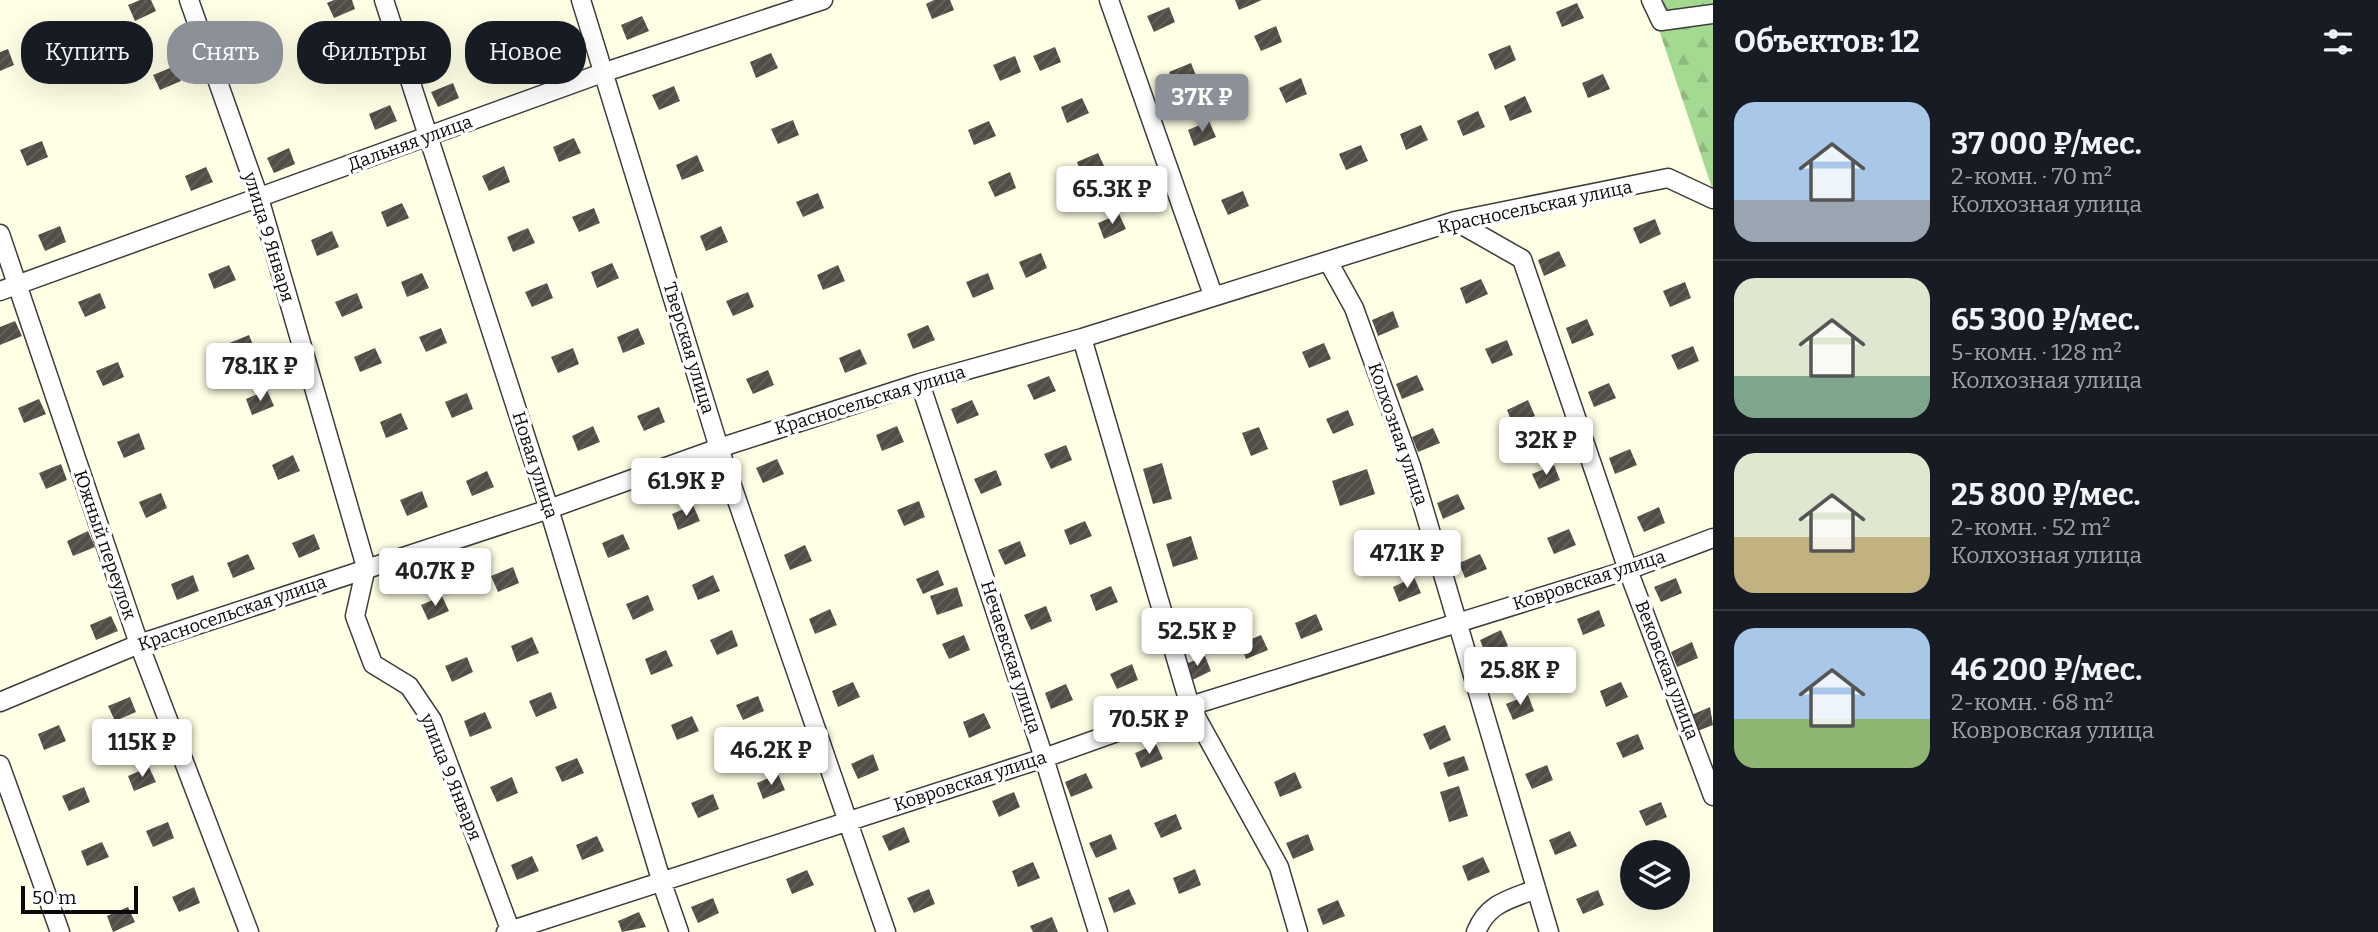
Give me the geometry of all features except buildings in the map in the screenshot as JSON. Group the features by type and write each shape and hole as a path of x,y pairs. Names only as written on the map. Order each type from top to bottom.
{"street":[{"name":"улица 9 Января","path":"189,0 258,198 366,568 355,616 373,664 409,686 432,720 509,932"},
{"name":"Новая улица","path":"384,0 549,509 679,932"},
{"name":"Тверская улица","path":"581,0 719,448 886,932"},
{"name":"Дальняя улица","path":"8,288 604,72 823,0"},
{"path":"1109,0 1213,295"},
{"path":"1651,0 1661,21 1713,14"},
{"name":"Красносельская улица","path":"0,702 139,644 549,509 719,448 920,383 1082,338 1213,295 1329,263 1455,221 1668,178 1713,199"},
{"name":"Вековская улица","path":"1455,221 1522,259 1628,570 1713,796"},
{"name":"Южный переулок","path":"0,234 8,288 249,932"},
{"name":"Колхозная улица","path":"1329,263 1354,308 1411,466 1549,932"},
{"path":"1082,338 1190,706 1279,867 1298,932"},
{"name":"Нечаевская улица","path":"920,383 1044,758 1098,932"},
{"name":"Ковровская улица","path":"509,932 1044,758 1190,706 1628,570 1713,538"},
{"path":"0,765 60,932"},
{"path":"1476,932 1483,914 1500,903 1536,890"}],"green space":[{"path":"1649,0 1713,0 1713,190 1712,188"}]}
